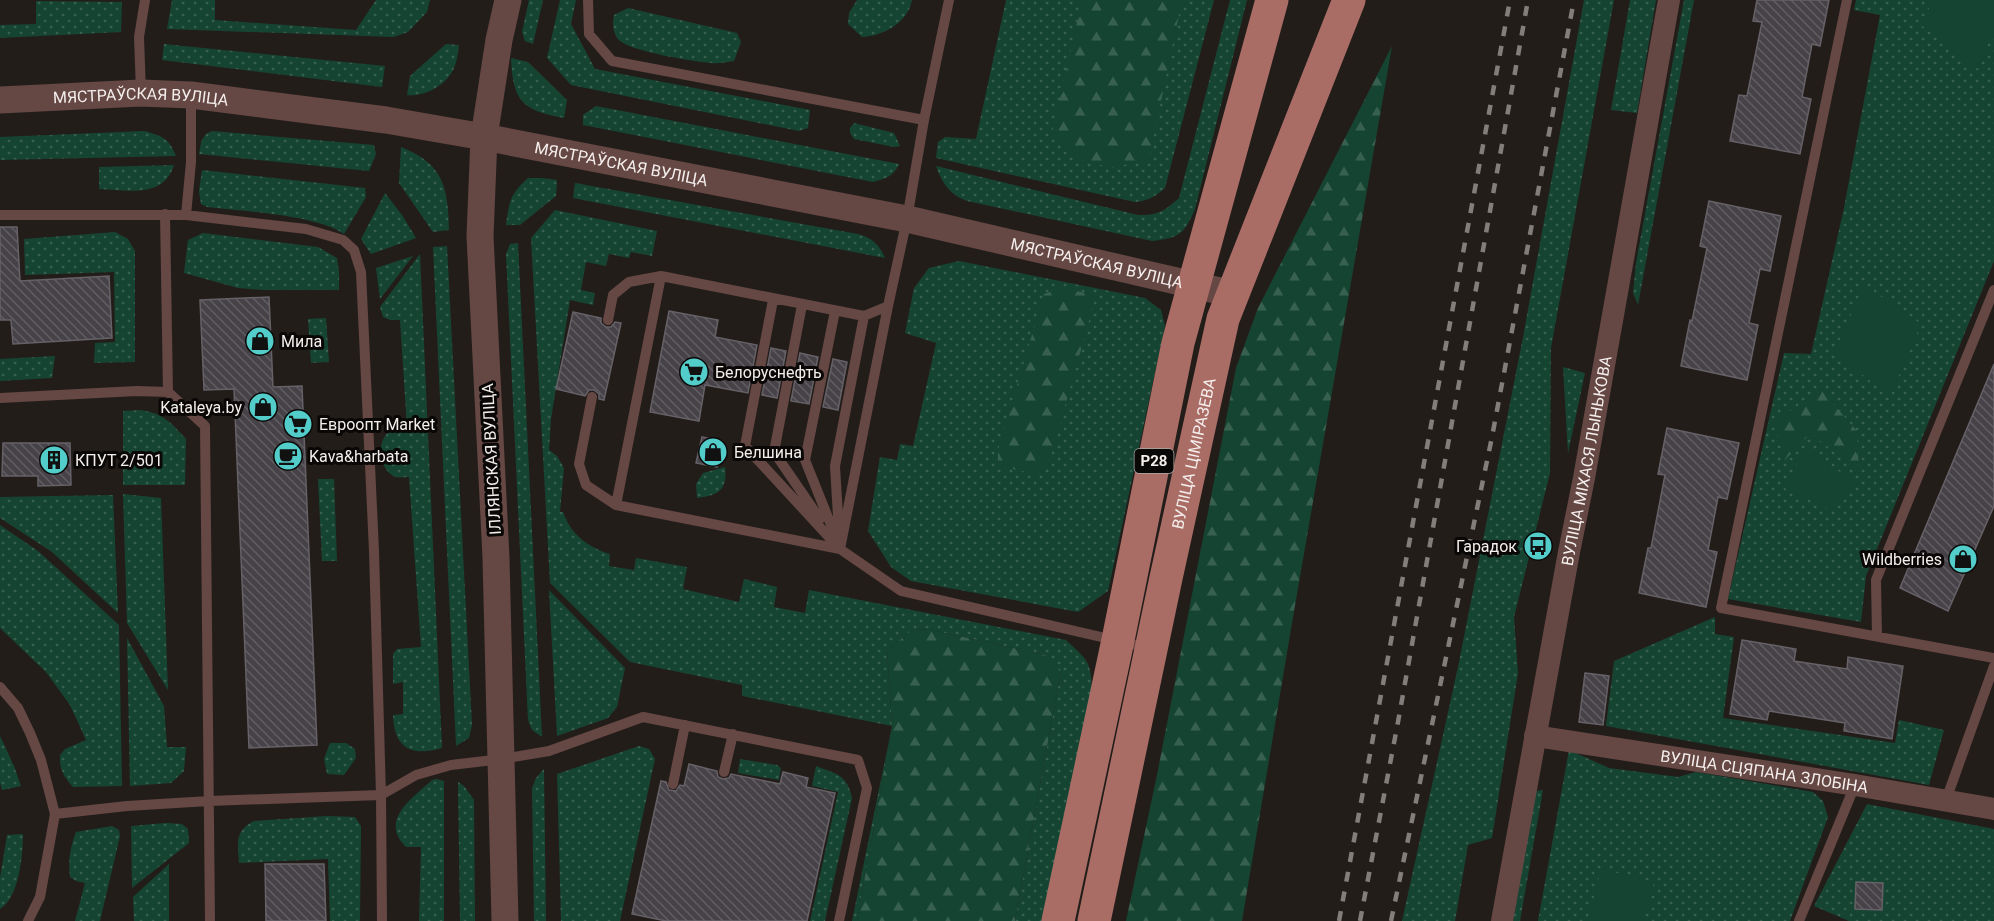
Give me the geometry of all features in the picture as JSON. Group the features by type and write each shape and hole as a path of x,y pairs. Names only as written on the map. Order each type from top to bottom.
{"main road":[{"name":"Р28","path":"1058,921 1178,344 1272,0"},
{"name":"ВУЛІЦА ЦІМІРАЗЕВА","path":"1094,921 1223,319 1349,0"}],"street":[{"name":"ІЛЛЯНСКАЯ ВУЛІЦА","path":"505,921 496,558 480,236 484,137 508,0"},
{"name":"ВУЛІЦА МІХАСЯ ЛЫНЬКОВА","path":"1502,921 1669,0"},
{"name":"МЯСТРАЎСКАЯ ВУЛІЦА","path":"0,100 141,93 191,95 375,119 484,137 907,219 1233,294"},
{"name":"ВУЛІЦА СЦЯПАНА ЗЛОБІНА","path":"1535,736 1855,785 1994,809"}],"lane":[{"path":"141,93 140,37 145,0"},
{"path":"588,0 589,34 612,61 924,120"},
{"path":"840,549 949,0"},
{"path":"1847,0 1721,608 1994,658"},
{"path":"186,215 191,162 191,95"},
{"path":"0,214 186,215 306,229 343,240 354,250 361,272 374,539 382,921"},
{"path":"165,214 168,392"},
{"path":"608,320 613,296 629,282 661,276 773,300 864,316 888,306"},
{"path":"616,505 661,276"},
{"path":"1877,636 1876,580 1994,290"},
{"path":"773,300 745,446 840,549 901,591 1151,648"},
{"path":"802,305 774,452 840,549"},
{"path":"835,311 805,460 840,549"},
{"path":"840,549 835,466 864,316"},
{"path":"0,398 137,391 168,392 205,426 210,921"},
{"path":"592,397 579,464 586,485 616,505 840,549"},
{"path":"1946,800 1994,666"},
{"path":"0,687 18,708 30,733 41,760 55,814 40,897 28,921"},
{"path":"55,814 127,806 209,801 381,795 416,775 451,765 549,751 643,717 858,760 867,788 839,921"},
{"path":"673,784 686,725"},
{"path":"724,772 733,734"},
{"path":"1799,921 1855,785"}],"green space":[{"path":"172,0 215,0 215,20 356,30 376,0 430,0 427,12 408,32 394,37 167,29"},
{"path":"529,0 543,0 533,44 525,41 522,32"},
{"path":"560,0 576,0 571,24 595,69 810,110 808,128 799,131 571,85 547,58"},
{"path":"857,0 912,0 910,8 900,22 886,31 862,37 848,24 849,13"},
{"path":"1006,0 1214,0 1165,188 1162,191 1148,199 1135,202 936,158 938,142 945,137 976,139"},
{"path":"1082,0 1182,0 1149,159 1111,168 1072,157 1052,133"},
{"path":"1230,0 1247,0 1195,209 1188,224 1180,233 1152,241 967,201 951,192 944,183 936,166 1138,215 1151,215 1165,209 1179,198"},
{"path":"1584,0 1614,0 1551,348 1550,473 1514,617 1518,673 1492,838 1468,845 1455,921 1402,921 1458,667 1523,337"},
{"path":"1630,0 1656,0 1637,113 1611,110"},
{"path":"1684,0 1694,0 1638,305 1633,293 1636,263"},
{"path":"1856,0 1994,0 1994,261 1866,576 1861,622 1728,599 1784,353 1811,354 1844,208 1880,15 1854,10"},
{"path":"1933,0 1994,0 1994,30 1977,69 1921,25"},
{"path":"36,1 122,2 121,32 0,38 0,25 36,24"},
{"path":"628,8 737,33 741,42 734,61 714,63 690,60 627,45 616,36 613,22 614,15"},
{"path":"164,44 385,66 382,87 162,60"},
{"path":"446,44 459,45 456,63 451,74 435,89 421,94 407,95 410,76"},
{"path":"1392,46 1242,921 1126,921 1157,775 1236,368 1258,308"},
{"path":"511,58 528,62 567,100 564,118 538,111 522,102 514,85"},
{"path":"596,106 899,164 889,176 873,182 583,125 583,115"},
{"path":"854,123 894,133 900,146 894,147 854,139 850,128"},
{"path":"145,131 164,139 176,156 0,160 0,137"},
{"path":"212,131 374,145 376,154 369,171 199,154 204,137"},
{"path":"401,147 426,161 441,179 447,202 449,230 433,232 399,183"},
{"path":"174,165 169,176 153,188 132,191 99,189 99,167"},
{"path":"202,170 365,188 366,197 344,234 316,222 298,218 207,207 201,204 199,191"},
{"path":"528,178 557,180 556,196 520,225 506,225 511,199"},
{"path":"575,183 858,234 874,242 885,258 573,198"},
{"path":"385,193 416,238 371,254 361,239"},
{"path":"555,210 657,231 652,256 631,252 629,258 609,254 606,266 586,262 581,290 595,293 593,305 570,300 551,419 549,450 557,456 564,468 560,512 563,512 566,520 581,539 594,548 610,554 609,566 634,570 636,558 687,567 683,589 739,602 744,579 777,587 774,607 805,613 809,590 1066,640 1086,661 1089,666 1092,690 1043,921 1015,921 1061,671 1045,655 931,630 914,629 887,650 892,726 742,696 742,685 630,662 550,583 531,238"},
{"path":"115,232 128,239 135,251 135,362 94,363 95,343 115,342 114,272 25,275 24,239"},
{"path":"203,233 318,247 337,258 339,290 238,288 184,273 188,240"},
{"path":"518,243 542,737 532,730 528,720 506,254 510,244"},
{"path":"447,246 472,725 469,738 456,746 433,247"},
{"path":"420,254 442,748 431,751 413,750 406,747 397,735 394,726 393,715 403,714 403,682 393,684 393,654 397,649 421,647 409,477 395,477 389,473 382,461 381,453 383,439 387,433 395,428 407,427 400,320 383,317 380,307"},
{"path":"413,256 380,299 376,268"},
{"path":"959,261 1145,298 1161,310 1165,326 1108,591 1078,612 911,581 891,567 868,531 880,457 897,460 900,444 913,446 936,343 905,333 914,288 929,268"},
{"path":"1864,285 1921,324 1890,396 1834,353"},
{"path":"1063,288 1090,294 1094,303 1051,456 1037,474 998,466 998,450 1044,294"},
{"path":"326,318 329,362 311,363 308,319"},
{"path":"55,356 52,378 0,381 0,359"},
{"path":"1563,367 1585,373 1568,453"},
{"path":"1821,390 1857,431 1859,473 1811,433 1784,461 1775,421"},
{"path":"141,410 166,420 186,439 185,485 123,485 123,411"},
{"path":"1804,448 1855,482 1834,511 1785,489"},
{"path":"725,467 725,481 720,490 711,496 697,498 696,484 703,473"},
{"path":"318,479 334,479 337,561 322,561"},
{"path":"123,494 161,498 168,690 127,623"},
{"path":"113,495 118,613 52,552 0,518 0,497"},
{"path":"0,525 38,551 119,625 122,786 73,787 63,772 60,755 65,749 86,740 70,705 46,672 0,628"},
{"path":"549,590 625,668 617,707 608,718 557,736"},
{"path":"1715,617 1715,634 1734,637 1723,718 1895,743 1899,720 1944,730 1929,785 1606,726 1614,661"},
{"path":"914,629 931,630 1045,655 1056,660 1061,671 1015,921 857,921 892,726 887,650"},
{"path":"127,638 164,706 167,747 186,747 184,771 171,783 130,786"},
{"path":"892,726 857,921 852,921"},
{"path":"0,736 14,766 21,786 2,790"},
{"path":"330,743 346,743 355,749 356,758 344,775 327,774 324,759"},
{"path":"639,746 649,749 655,759 620,921 561,921 557,774"},
{"path":"1569,750 1609,768 1678,777 1696,772 1813,792 1823,801 1828,817 1790,921 1538,921"},
{"path":"740,759 777,765 781,768 779,780 738,773"},
{"path":"816,766 844,779 852,798 825,921 810,921 838,792 812,786"},
{"path":"544,769 546,921 534,921 532,788 536,778"},
{"path":"436,779 444,781 444,921 419,921 421,847 406,847 398,837 397,818 408,802"},
{"path":"458,782 464,786 474,800 475,921 460,921"},
{"path":"1543,790 1520,921 1513,921 1536,791"},
{"path":"1867,804 1994,829 1994,921 1849,921 1814,906"},
{"path":"327,816 355,817 361,826 360,921 330,921 328,859 239,863 240,833 254,821"},
{"path":"182,824 188,829 189,843 132,888 131,826"},
{"path":"112,826 119,830 120,836 100,921 75,921 85,883 70,877 70,854 76,832"},
{"path":"23,834 21,864 16,886 12,896 0,909 0,878 7,835"},
{"path":"169,864 169,921 134,921 133,897"},
{"path":"1601,869 1654,882 1644,921 1588,921"}],"building":[{"path":"1757,0 1829,0 1820,46 1812,44 1802,97 1811,99 1800,154 1730,141 1739,95 1747,96 1762,22 1753,21"},
{"path":"1709,201 1781,216 1770,271 1760,269 1749,323 1758,325 1747,380 1681,366 1707,248 1700,246"},
{"path":"0,227 17,227 20,281 109,276 112,338 13,344 11,320 0,320"},
{"path":"269,297 273,387 302,386 317,745 249,748 234,389 204,390 200,300"},
{"path":"669,311 718,320 715,337 757,345 748,393 705,385 699,421 650,412"},
{"path":"573,312 601,318 601,323 606,327 611,327 615,322 621,323 604,400 599,399 599,394 594,390 589,390 585,396 556,389"},
{"path":"771,348 786,351 777,398 762,395"},
{"path":"800,353 818,357 809,404 791,401"},
{"path":"833,359 847,362 838,410 823,407"},
{"path":"1994,364 1994,506 1948,611 1900,588"},
{"path":"1667,428 1739,443 1727,499 1718,497 1708,550 1717,552 1706,607 1639,593 1648,548 1651,548 1665,475 1658,474"},
{"path":"702,437 722,441 717,467 696,463"},
{"path":"3,443 70,443 71,485 38,486 38,476 2,476"},
{"path":"1742,640 1796,649 1794,661 1847,669 1848,657 1903,666 1892,739 1844,731 1845,723 1769,711 1767,720 1730,714"},
{"path":"1585,673 1609,676 1603,725 1579,722"},
{"path":"689,764 717,771 718,777 723,779 729,778 731,774 780,784 783,772 808,778 806,787 835,793 807,921 666,921 632,914 661,781 666,782 669,790 676,791 680,785 684,786"},
{"path":"265,864 324,864 326,921 266,921"},
{"path":"1856,882 1883,883 1882,910 1855,909"}],"railway":[{"path":"1339,921 1510,0"},
{"path":"1360,921 1528,0"},
{"path":"1391,921 1492,437 1574,0"}],"place":[{"name":"Мила","path":"260,341"},
{"name":"Белоруснефть","path":"694,372"},
{"name":"Kataleya.by","path":"263,407"},
{"name":"Евроопт Market","path":"298,424"},
{"name":"Белшина","path":"713,452"},
{"name":"Kava&harbata","path":"288,456"},
{"name":"КПУТ 2/501","path":"54,460"},
{"name":"Гарадок","path":"1538,546"},
{"name":"Wildberries","path":"1963,559"}]}
